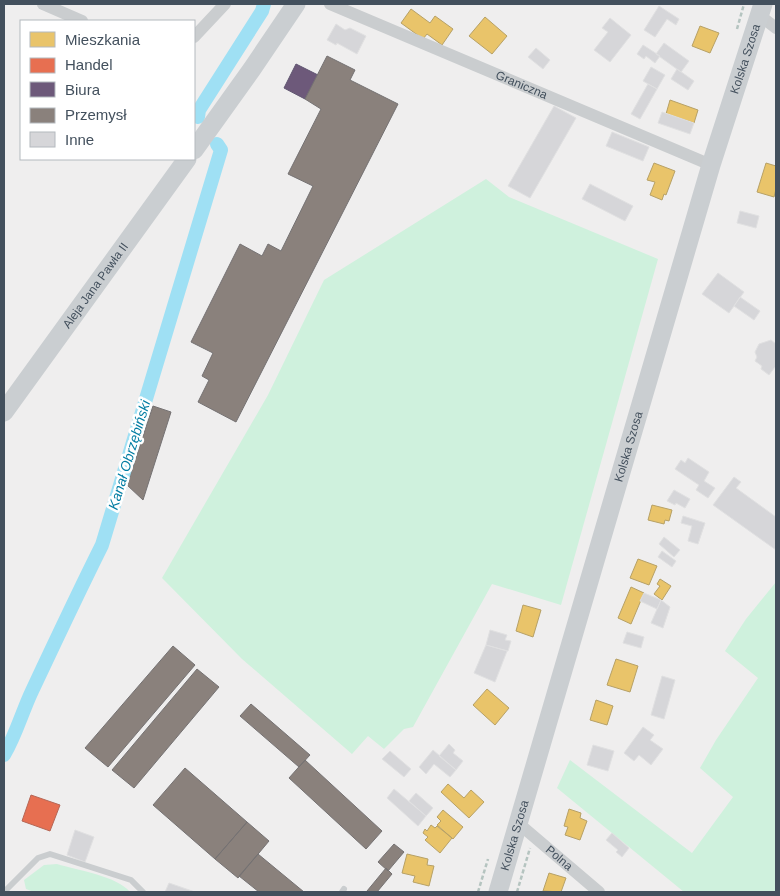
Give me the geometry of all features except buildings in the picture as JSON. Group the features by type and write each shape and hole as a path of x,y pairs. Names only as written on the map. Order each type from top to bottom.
{"street":[{"path":"43,4 80,20"},
{"path":"195,36 224,4"},
{"path":"195,149 252,70 296,4"},
{"name":"Graniczna","path":"330,4 711,165"},
{"path":"761,9 776,28"},
{"name":"Kolska Szosa","path":"498,892 711,165 761,9"},
{"name":"Aleja Jana Pawła II","path":"4,412 186,160"},
{"name":"Polna","path":"518,823 599,892"}],"lane":[{"path":"4,892 38,858 50,854 131,880 143,892"}],"path":[{"path":"517,892 534,836"},
{"path":"478,892 488,859"}],"green space":[{"path":"486,179 509,197 658,259 561,605 492,584 413,727 404,729 384,749 368,736 352,754 242,659 162,578 268,395 324,280"},
{"path":"776,582 776,892 684,892 557,788 570,760 692,853 733,797 700,768 716,740 758,678 725,651 746,619"},
{"path":"57,864 106,878 124,886 130,892 34,892 26,889 24,880 44,865"}],"waterway":[{"name":"Kanał Obrzębiński","path":"198,117 199,110 262,11 264,4"},
{"name":"Kanał Obrzębiński","path":"4,755 32,691 102,545 221,150 217,144"}]}
